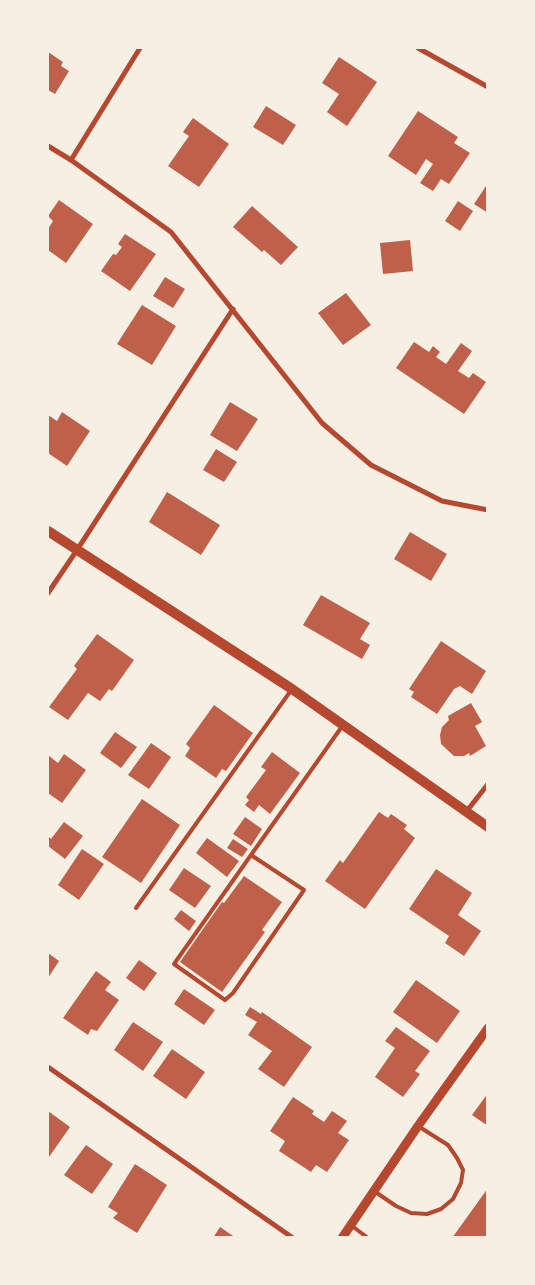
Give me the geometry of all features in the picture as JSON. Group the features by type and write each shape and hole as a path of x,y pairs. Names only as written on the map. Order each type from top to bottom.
{"main road":[{"path":"48,531 292,689 488,827"}],"street":[{"path":"71,160 140,48"},
{"path":"418,48 488,87"},
{"path":"48,146 71,160 171,232 322,423 371,465 442,501 488,510"},
{"path":"48,593 233,309"},
{"path":"466,812 488,784"},
{"path":"342,1238 418,1126 488,1028"},
{"path":"48,1067 293,1238"}],"lane":[{"path":"136,908 292,689"},
{"path":"251,855 304,890 233,993 225,1000 174,964 251,855 343,726"},
{"path":"374,1191 396,1206 411,1213 427,1214 440,1209 453,1199 461,1183 463,1170 448,1145 418,1126"},
{"path":"351,1225 368,1238"}],"building":[{"path":"48,52 63,62 61,66 69,71 55,94 48,90"},
{"path":"339,57 377,82 347,126 327,112 339,94 322,83"},
{"path":"266,106 296,125 283,145 253,127"},
{"path":"418,111 458,137 454,143 470,153 449,184 441,179 433,191 420,183 433,164 426,159 416,175 388,156"},
{"path":"193,118 229,144 199,187 168,166 189,136 183,132"},
{"path":"488,183 488,213 474,204"},
{"path":"59,200 93,224 66,263 48,250 48,229 53,221 48,216"},
{"path":"458,201 473,211 460,231 445,221"},
{"path":"252,206 298,247 281,265 264,250 262,252 233,227"},
{"path":"125,234 156,254 130,291 101,271 113,254 116,255 122,247 118,244"},
{"path":"410,240 413,271 383,274 380,243"},
{"path":"165,277 185,289 173,308 153,296"},
{"path":"346,293 371,325 343,345 318,313"},
{"path":"142,305 176,326 152,365 117,344"},
{"path":"414,342 429,352 433,346 440,352 436,357 446,364 461,343 472,351 458,371 469,378 473,373 486,382 464,414 396,368"},
{"path":"230,402 258,419 237,451 210,435"},
{"path":"62,412 90,431 67,466 48,453 48,415 57,421"},
{"path":"216,449 237,462 224,482 203,470"},
{"path":"167,492 220,525 201,555 149,522"},
{"path":"410,532 447,554 431,581 394,559"},
{"path":"321,595 370,623 360,639 370,645 362,659 303,625"},
{"path":"97,634 134,660 112,691 109,689 100,701 88,693 68,720 49,707 77,669 74,666"},
{"path":"441,641 486,671 472,694 460,686 454,689 437,714 411,697 414,692 409,689"},
{"path":"471,703 482,722 475,726 486,746 470,756 469,753 464,756 454,756 441,744 440,735 442,727 449,720 448,716"},
{"path":"214,705 253,733 226,771 222,769 216,778 185,756 190,748 186,744"},
{"path":"115,732 137,747 121,768 100,753"},
{"path":"151,743 171,757 149,789 128,775"},
{"path":"272,752 300,773 270,814 259,805 254,812 245,805 249,800 246,797 266,770 261,767"},
{"path":"64,754 86,770 62,803 48,793 48,755 58,763"},
{"path":"142,799 180,825 141,883 102,857"},
{"path":"379,812 388,818 391,814 407,825 404,829 415,838 365,909 325,881 340,860 343,863"},
{"path":"245,817 262,829 251,846 233,834"},
{"path":"64,822 83,836 65,859 48,846 49,837 51,839"},
{"path":"207,838 239,861 227,877 196,853"},
{"path":"233,839 248,849 242,857 227,848"},
{"path":"82,849 104,864 79,900 58,885"},
{"path":"184,868 211,886 195,908 169,890"},
{"path":"436,869 472,893 458,915 481,931 464,956 445,943 449,936 409,909"},
{"path":"244,876 282,902 262,930 265,932 222,992 180,962 222,902 224,903"},
{"path":"181,910 196,921 189,931 174,919"},
{"path":"48,953 59,961 48,978"},
{"path":"139,960 157,973 144,991 126,978"},
{"path":"96,971 111,982 105,990 119,1000 97,1031 91,1029 88,1035 63,1018"},
{"path":"416,980 460,1011 437,1043 393,1012"},
{"path":"184,989 215,1010 204,1025 174,1004"},
{"path":"250,1007 261,1014 262,1012 312,1047 284,1087 258,1069 272,1051 248,1035 257,1022 245,1015"},
{"path":"133,1022 163,1042 143,1071 114,1050"},
{"path":"396,1027 430,1051 415,1071 420,1074 403,1097 375,1077 395,1048 385,1041"},
{"path":"172,1049 205,1072 186,1099 153,1076"},
{"path":"488,1093 488,1126 472,1115"},
{"path":"293,1097 314,1111 312,1114 324,1122 332,1111 347,1121 338,1133 349,1140 327,1172 316,1165 311,1172 279,1151 285,1141 270,1131"},
{"path":"48,1111 70,1127 49,1157 48,1156"},
{"path":"86,1145 113,1164 92,1194 64,1175"},
{"path":"135,1164 167,1185 137,1233 113,1218 118,1213 108,1207"},
{"path":"488,1188 488,1238 452,1238"},
{"path":"220,1227 236,1238 213,1238"}]}
